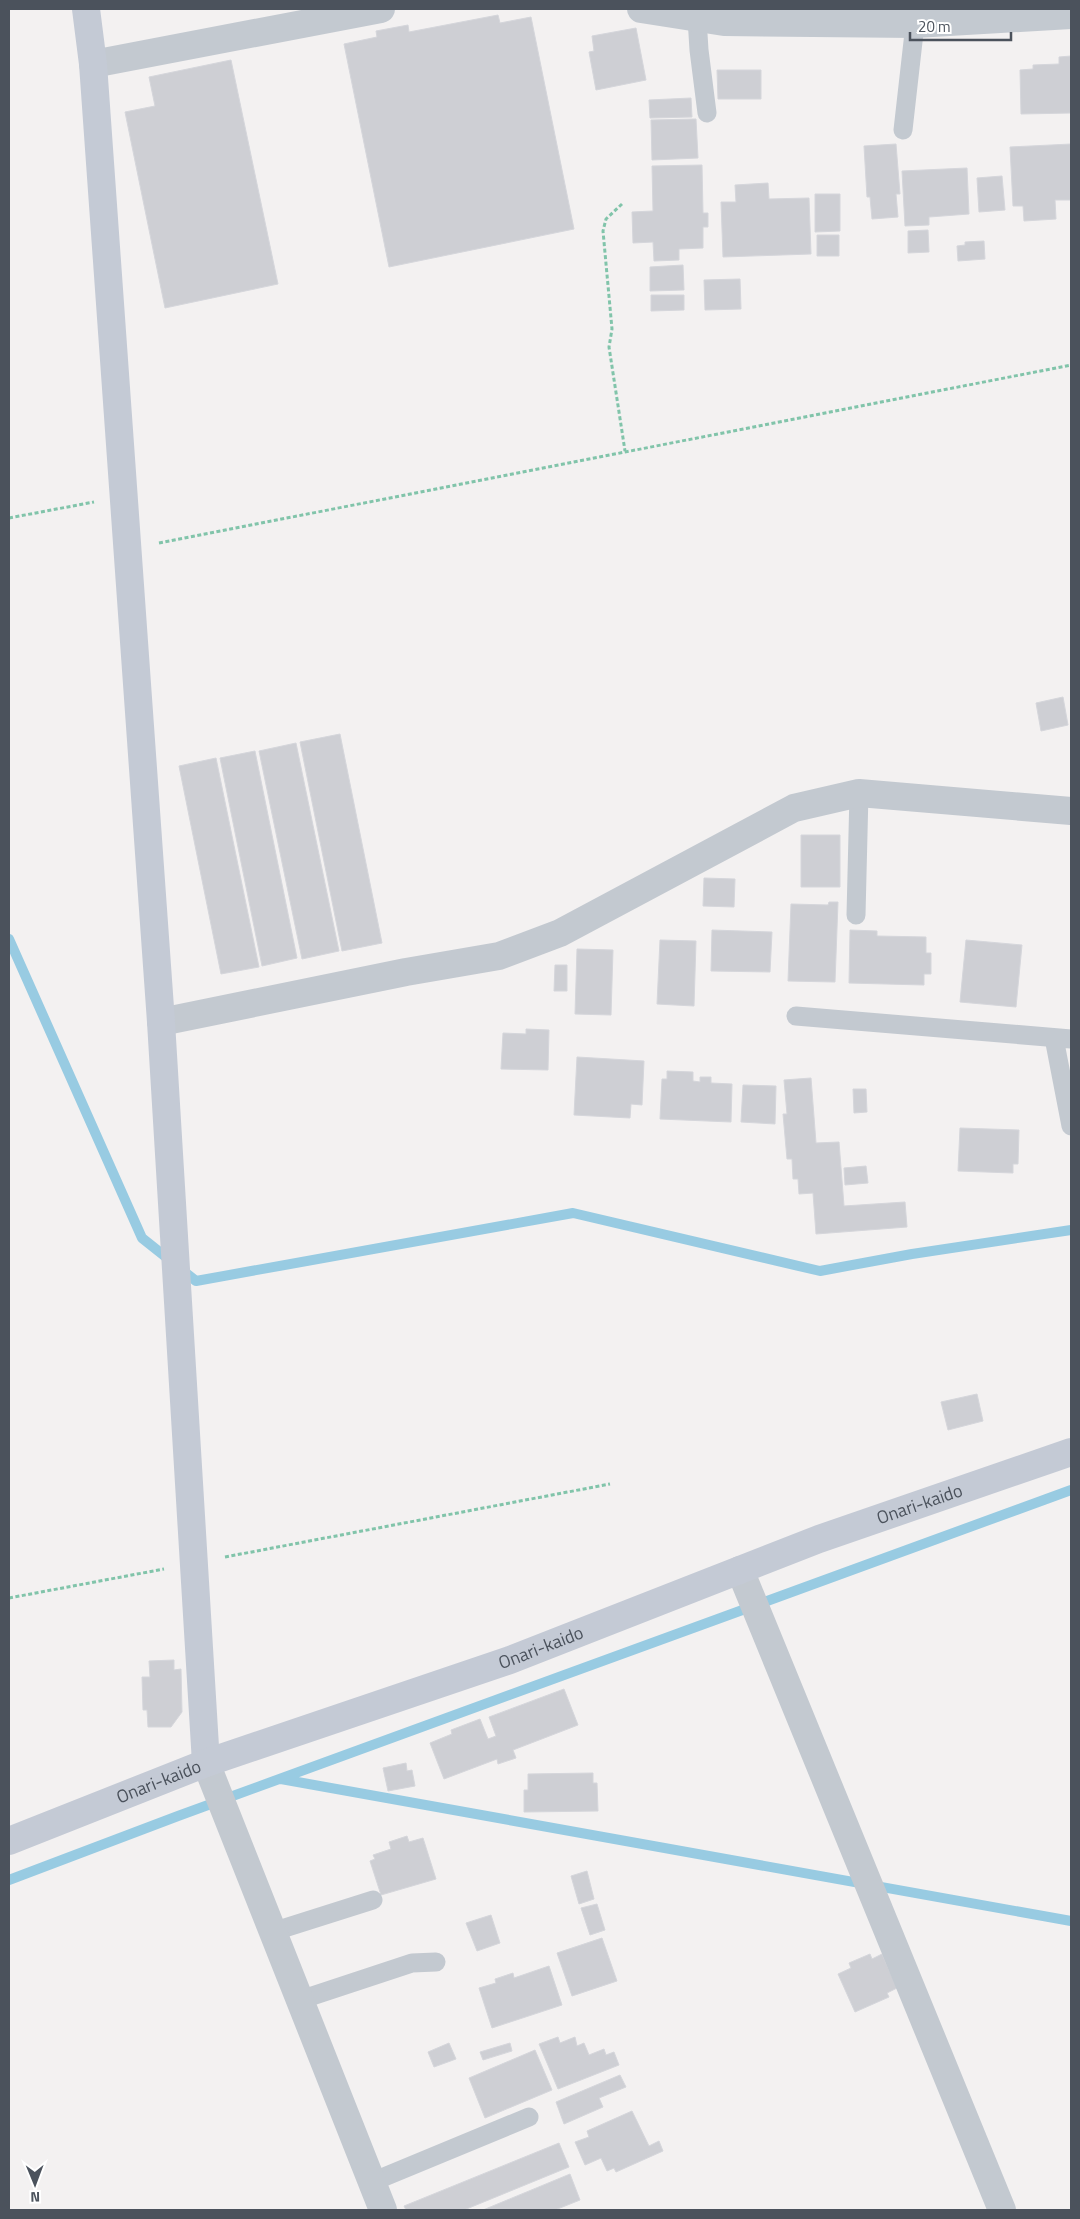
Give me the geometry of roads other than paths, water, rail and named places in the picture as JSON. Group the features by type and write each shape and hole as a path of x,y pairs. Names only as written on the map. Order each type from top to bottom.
{"street":[{"path":"86,9 93,64 161,1022 192,1564 206,1763 382,2210"},
{"path":"93,64 381,9"},
{"path":"641,9 724,22 915,24 1071,15"},
{"path":"161,1022 406,972 499,956 560,933 794,808 859,793 1071,811"},
{"name":"Onari-kaido","path":"9,1841 206,1763 510,1660 819,1539 1071,1452"},
{"path":"740,1570 1002,2210"}],"lane":[{"path":"697,18 707,113"},
{"path":"903,130 915,24"},
{"path":"856,915 859,793"},
{"path":"796,1016 1062,1038 1071,1126"},
{"path":"272,1932 373,1900"},
{"path":"300,2000 412,1963 436,1962"},
{"path":"372,2182 529,2117"}],"waterway":[{"path":"9,939 142,1238 196,1281 573,1213 820,1271 912,1254 1071,1230"},
{"path":"9,1880 178,1816 1071,1490"},
{"path":"281,1779 1071,1921"}]}
